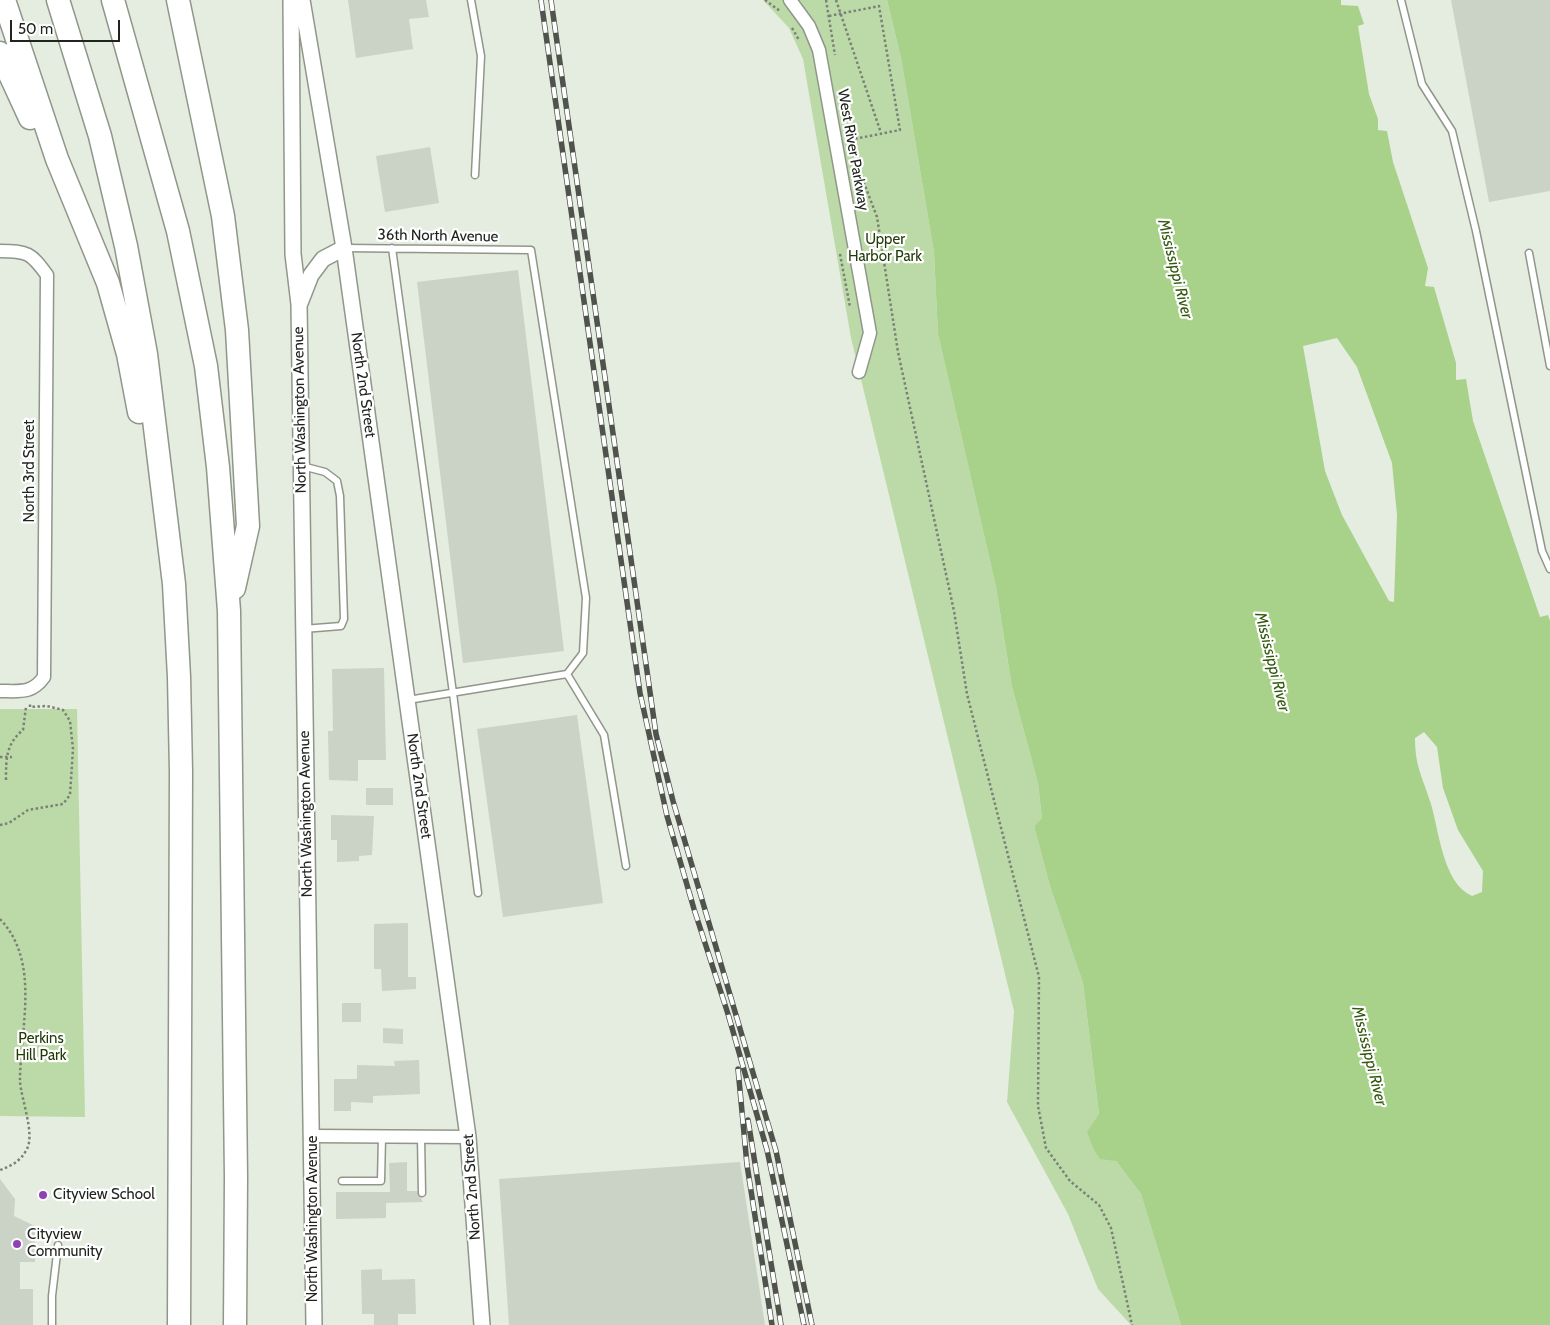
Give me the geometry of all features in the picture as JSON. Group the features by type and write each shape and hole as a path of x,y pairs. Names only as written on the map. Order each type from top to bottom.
{"highway":[{"path":"4,0 57,159 108,282 128,354 137,400 180,678"},
{"path":"58,0 110,173 143,336 174,584 180,678 179,1325"},
{"path":"113,0 178,232 202,342 213,418 229,611 236,1178 235,1325"},
{"path":"178,0 203,113 222,216 237,330 248,526 229,611"},
{"path":"0,53 38,135 57,159"}],"street":[{"name":"North Washington Avenue","path":"290,0 293,254 299,304 313,1136 314,1325"},
{"path":"302,0 344,248"},
{"name":"West River Parkway","path":"790,0 809,26 819,50 870,333 859,372"},
{"name":"North Washington Avenue","path":"299,304 311,275 322,259 344,248"},
{"name":"North 2nd Street","path":"344,248 468,1137 482,1325"},
{"name":"North 3rd Street","path":"0,251 19,251 35,258 47,275 44,676 37,687 23,690 0,690"},
{"path":"313,1136 468,1137"}],"lane":[{"path":"470,0 481,56 475,175"},
{"path":"1401,0 1422,84 1452,131 1476,232 1542,550 1550,569"},
{"name":"36th North Avenue","path":"344,248 531,250 586,598 583,653 567,674"},
{"path":"392,248 453,693 478,893"},
{"path":"1529,253 1550,366"},
{"path":"301,466 325,472 337,480 340,496 344,619 341,626 303,629"},
{"path":"407,700 567,674 604,735 626,866"},
{"path":"342,1181 381,1181 382,1136"},
{"path":"421,1136 422,1192"},
{"path":"52,1325 52,1296 58,1245"}],"path":[{"path":"765,0 780,11 785,18"},
{"path":"826,0 837,64"},
{"path":"836,0 881,133"},
{"path":"829,16 879,6 900,130 849,140"},
{"path":"790,25 802,46"},
{"path":"848,130 849,140 877,217 898,352 954,611 967,694 1039,977 1038,1106 1046,1148 1070,1181 1099,1205 1111,1228 1132,1325"},
{"path":"840,251 850,308"},
{"path":"0,825 9,823 28,810 63,804 70,795 73,749 70,721 63,710 47,706 28,707 23,730 9,745 6,757 6,780"},
{"path":"0,757 12,757"},
{"path":"0,919 16,940 23,964 25,1014 20,1083 28,1135 27,1149 15,1164 0,1170"}],"green space":[{"name":"Upper Harbor Park","path":"763,0 887,0 901,58 934,252 938,334 996,587 1012,687 1038,783 1042,818 1034,826 1050,886 1083,983 1099,1114 1116,1161 1141,1194 1181,1325 1131,1325 1098,1289 1068,1214 1007,1102 1014,1011 851,338 803,59 789,28"},
{"name":"Perkins Hill Park","path":"0,709 77,709 85,1117 0,1116"}],"water":[{"name":"Mississippi River","path":"887,0 1341,0 1341,5 1358,6 1364,24 1358,26 1369,94 1378,119 1378,130 1387,131 1393,162 1428,268 1425,286 1434,287 1456,363 1456,380 1466,379 1473,421 1540,617 1548,615 1550,621 1550,1325 1181,1325 1141,1194 1116,1161 1100,1159 1094,1150 1087,1132 1099,1114 1083,983 1050,886 1034,826 1042,818 1038,783 1012,687 996,587 938,334 934,252 901,58","holes":["1337,338 1357,367 1392,463 1397,515 1394,602 1389,601 1342,515 1325,471 1303,346","1424,732 1437,747 1443,788 1458,830 1483,871 1482,892 1472,896 1462,889 1454,879 1443,854 1430,801 1416,756 1415,738"]}],"building":[{"path":"348,0 426,0 429,17 409,19 413,49 356,58"},
{"path":"1451,0 1550,0 1550,191 1489,202"},
{"path":"430,147 439,203 385,212 376,156"},
{"path":"518,270 564,651 463,663 417,282"},
{"path":"384,668 386,760 358,760 358,781 329,780 328,731 333,731 332,669"},
{"path":"577,715 603,903 503,917 477,729"},
{"path":"366,788 393,788 393,805 366,805"},
{"path":"331,815 374,816 372,855 359,856 359,861 337,862 337,840 331,840"},
{"path":"408,923 408,977 416,977 416,989 382,991 381,969 374,969 374,924"},
{"path":"342,1003 361,1003 361,1022 342,1022"},
{"path":"383,1028 403,1029 403,1044 383,1043"},
{"path":"419,1060 420,1094 373,1096 373,1103 351,1102 351,1111 334,1111 334,1079 357,1079 357,1065 395,1066 394,1061"},
{"path":"407,1162 407,1191 417,1191 423,1202 386,1203 386,1218 336,1219 336,1192 390,1192 389,1163"},
{"path":"740,1162 765,1325 509,1325 499,1179"},
{"name":"Cityview Community","path":"0,1179 15,1199 14,1216 35,1226 35,1262 20,1262 20,1289 33,1289 33,1325 0,1325"},
{"path":"382,1269 382,1280 415,1279 416,1314 398,1314 398,1325 374,1325 374,1314 362,1314 361,1270"}],"railway":[{"path":"541,0 640,693 667,816 694,909 728,1014 767,1150 804,1325"},
{"path":"551,0 656,734 673,801 776,1151 812,1325"},
{"path":"738,1069 747,1165 772,1325"},
{"path":"748,1120 781,1325"}],"place":[{"name":"Cityview School","path":"43,1195"},
{"name":"Cityview Community","path":"17,1244"}]}
